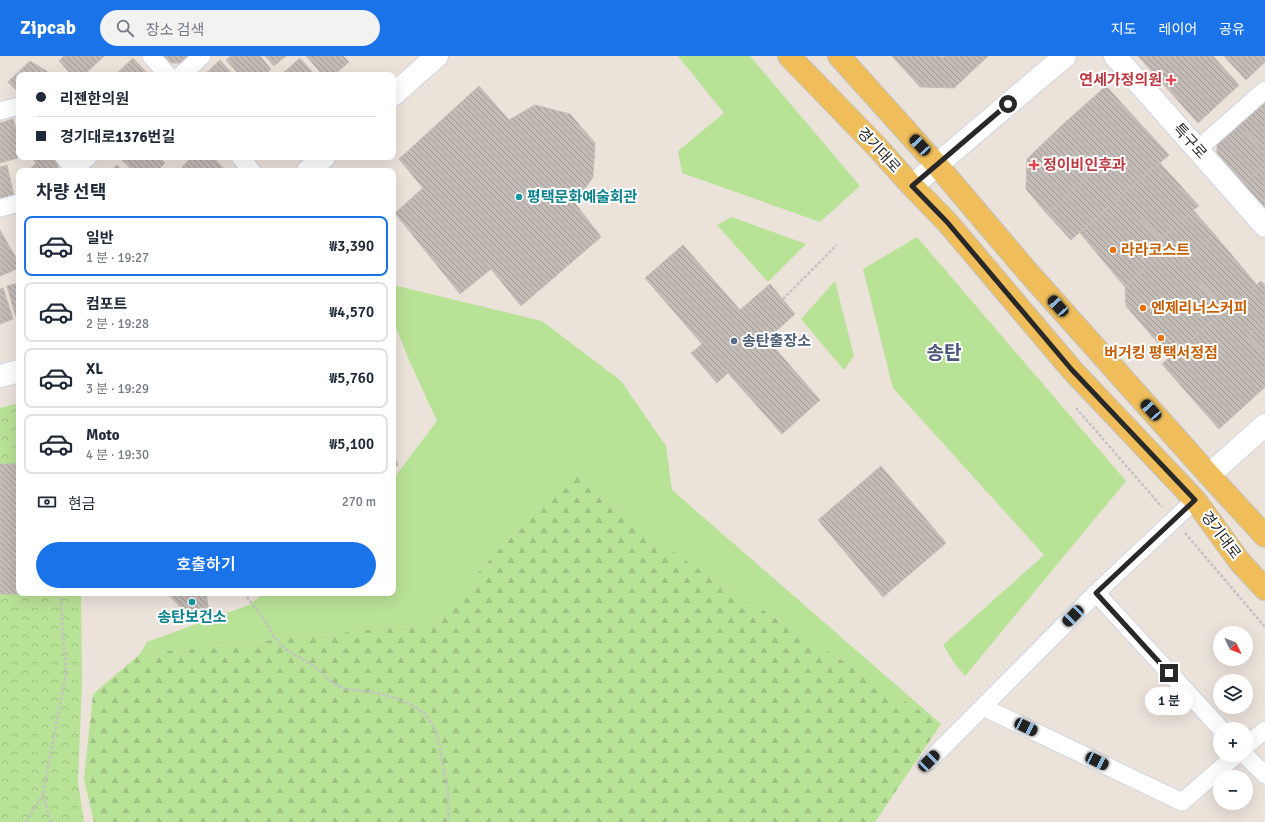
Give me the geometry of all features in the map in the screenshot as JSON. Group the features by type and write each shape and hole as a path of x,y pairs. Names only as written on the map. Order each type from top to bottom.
{"main road":[{"name":"경기대로","path":"789,56 947,222 1072,370 1195,500 1240,562 1265,589"},
{"name":"경기대로","path":"839,56 937,165 1027,271 1265,536"}],"street":[{"path":"151,56 165,72"},
{"path":"184,72 202,56"},
{"path":"396,92 437,56"},
{"path":"912,186 1065,56"},
{"name":"특구로","path":"1115,56 1265,226"},
{"path":"1198,149 1265,90"},
{"path":"0,111 16,107"},
{"path":"70,166 82,160"},
{"path":"243,160 249,168"},
{"path":"311,168 321,160"},
{"path":"0,208 16,204"},
{"path":"0,376 16,372"},
{"path":"1209,475 1265,425"},
{"path":"929,761 1096,593 1195,500"},
{"path":"1096,593 1215,722"},
{"path":"983,707 1182,802 1228,762"},
{"path":"1253,740 1265,730"},
{"path":"1252,762 1265,775"}],"path":[{"path":"783,299 837,246"},
{"path":"26,822 43,794 66,673 60,596"},
{"path":"246,596 266,622 274,637 285,649 314,666 333,683 345,688 373,692 396,698 410,704 424,713 433,725 440,745 448,790 448,822"},
{"path":"43,794 51,822"}],"green space":[{"path":"678,56 750,56 860,186 820,222 682,173 678,151 724,113"},
{"path":"732,217 806,244 768,282 717,225"},
{"path":"917,237 1126,481 965,676 955,664 943,645 1044,555 893,388 863,269"},
{"path":"835,281 854,356 844,370 801,319"},
{"path":"396,286 542,321 621,381 666,446 672,490 941,724 682,558 572,470 432,623 140,654 147,642 249,605 260,596 396,596 396,475 437,421 396,328"},
{"path":"16,404 16,596 81,596 82,683 78,782 84,822 0,822 0,408"},
{"path":"572,470 682,558 941,724 875,822 94,822 84,779 93,694 140,654 432,623"}],"building":[{"path":"64,56 104,56 87,72 69,72 59,61"},
{"path":"164,56 187,56 180,63 171,63"},
{"path":"231,56 260,56 271,69 268,72 237,72 226,60"},
{"path":"265,56 286,56 274,66"},
{"path":"306,56 343,56 349,62 337,72 320,72"},
{"path":"892,56 940,56 942,58 945,56 988,56 954,88 920,87"},
{"path":"1138,56 1213,56 1239,85 1198,123"},
{"path":"1224,56 1265,56 1265,62 1246,80"},
{"path":"133,58 146,72 118,72"},
{"path":"300,58 312,72 284,72"},
{"path":"220,60 230,72 207,72"},
{"path":"30,61 48,72 18,72"},
{"path":"16,74 16,90 8,82"},
{"path":"479,86 509,120 535,105 570,114 595,143 593,177 575,203 601,237 521,306 491,269 460,294 396,214 396,212 423,188 399,159"},
{"path":"1106,86 1169,155 1121,196 1060,127"},
{"path":"1265,99 1265,153 1238,122"},
{"path":"13,119 16,128 16,158 0,163 0,123"},
{"path":"1238,122 1265,153 1265,165 1240,187 1217,160 1217,140"},
{"path":"1060,127 1097,169 1047,214 1026,189 1027,159"},
{"path":"34,160 57,160 59,162 58,168 31,168 36,163"},
{"path":"122,160 162,160 165,163 160,168 130,168"},
{"path":"189,160 216,160 223,168 183,168 182,167"},
{"path":"1160,163 1199,206 1161,240 1121,196"},
{"path":"7,165 15,200 0,204 0,167"},
{"path":"1265,165 1265,215 1240,187"},
{"path":"1097,169 1121,196 1071,240 1047,214"},
{"path":"1121,196 1168,248 1125,287 1080,233"},
{"path":"1193,210 1215,235 1182,263 1161,240"},
{"path":"0,230 16,258 16,269 0,276"},
{"path":"1215,235 1257,285 1225,311 1182,263"},
{"name":"송탄출장소","path":"683,245 740,310 770,284 795,314 767,339 820,400 782,434 728,373 717,383 691,353 702,344 645,278"},
{"path":"1168,248 1225,311 1170,357 1126,306 1125,287"},
{"path":"1261,281 1265,285 1265,322 1248,337 1225,311"},
{"path":"16,284 16,317 7,286"},
{"path":"3,288 13,319 0,324 0,289"},
{"path":"1225,311 1265,356 1265,387 1219,429 1162,364"},
{"path":"1265,322 1265,356 1248,337"},
{"path":"0,464 16,464 16,594 0,594"},
{"path":"881,466 946,543 883,597 818,520"},
{"name":"송탄보건소","path":"170,596 206,596 209,612 192,620"}],"place":[{"name":"연세가정의원","path":"1171,80"},
{"name":"정이비인후과","path":"1034,165"},
{"name":"평택문화예술회관","path":"519,197"},
{"name":"라라코스트","path":"1113,250"},
{"name":"엔제리너스커피","path":"1143,308"},
{"name":"버거킹 평택서정점","path":"1161,338"},
{"name":"송탄출장소","path":"734,341"},
{"name":"송탄보건소","path":"192,602"}],"district":[{"name":"송탄","path":"944,353"}],"route":[{"path":"1008,104 912,186 947,222 1072,370 1195,500 1096,593 1169,673"}]}
